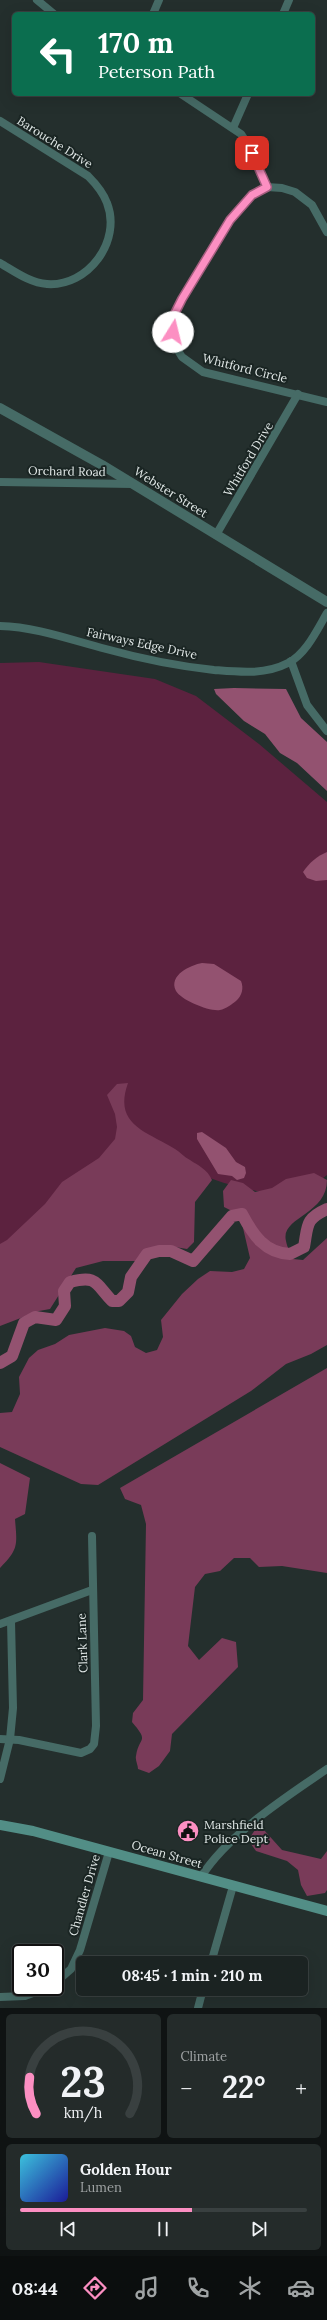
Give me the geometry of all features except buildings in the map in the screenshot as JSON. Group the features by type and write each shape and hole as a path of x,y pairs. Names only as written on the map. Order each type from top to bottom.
{"main road":[{"name":"Ocean Street","path":"0,1825 33,1830 327,1911"}],"street":[{"path":"37,0 52,12"},
{"path":"154,12 160,0"},
{"path":"284,12 289,0"},
{"path":"184,96 233,128 248,145 267,187 288,190 306,199 312,205 327,232"},
{"path":"233,128 247,96"},
{"name":"Barouche Drive","path":"0,121 88,176 98,186 108,203 110,224 106,247 101,257 87,271 72,279 56,284 39,282 0,263"},
{"name":"Whitford Circle","path":"267,187 252,195 230,220 182,299 173,322 174,340 182,358 203,372 327,402"},
{"name":"Whitford Drive","path":"216,535 298,394"},
{"name":"Webster Street","path":"0,408 49,434 327,602"},
{"name":"Orchard Road","path":"0,482 133,484"},
{"name":"Fairways Edge Drive","path":"0,626 51,633 108,650 173,665 247,672 263,672 291,661 306,646 327,613"},
{"path":"291,661 307,705 327,731"},
{"name":"Clark Lane","path":"10,1739 74,1753 81,1753 90,1749 96,1739 92,1536"},
{"path":"0,1624 92,1590"},
{"path":"0,1779 10,1739 13,1708 11,1621"},
{"path":"0,1739 10,1739"},
{"path":"201,1877 221,1851 243,1832 327,1769"},
{"name":"Chandler Drive","path":"64,1975 71,1969 80,1950 109,1852"},
{"path":"213,1956 233,1886"},
{"path":"0,1997 25,1996"},
{"path":"198,2008 201,1996"}],"shaded area":[{"path":"39,662 155,679 196,696 259,744 327,802 327,1175 312,1185 296,1191 279,1193 261,1192 243,1188 193,1172 0,1252 0,663"},
{"path":"214,689 286,689 301,718 327,742 327,791 297,763 280,753 265,734 244,721 216,694"},
{"path":"327,852 327,880 316,881 307,878 303,872 305,869 317,858"},
{"path":"202,963 214,964 241,981 242,992 240,997 224,1009 215,1010 196,1005 176,991 174,985 178,976 192,966"},
{"path":"128,1083 125,1097 125,1108 129,1118 135,1125 175,1149 202,1168 208,1173 212,1180 195,1202 194,1242 187,1249 163,1245 136,1261 103,1261 76,1268 50,1309 39,1311 0,1326 0,1244 7,1240 45,1204 62,1182 99,1158 115,1139 117,1127 115,1114 107,1095 117,1084"},
{"path":"202,1132 226,1148 236,1162 245,1167 246,1173 244,1178 237,1180 232,1176 218,1174 197,1139 197,1133"},
{"path":"314,1173 327,1180 325,1192 320,1201 290,1226 286,1233 286,1241 293,1259 303,1260 327,1238 327,1345 311,1354 286,1364 251,1391 98,1485 81,1484 0,1447 0,1413 12,1412 20,1394 19,1377 29,1358 38,1350 55,1344 69,1335 105,1328 124,1331 131,1336 135,1347 146,1353 157,1350 163,1337 161,1320 182,1294 198,1279 210,1271 232,1272 244,1269 250,1258 240,1215 224,1207 223,1191 231,1180 243,1183 255,1192 272,1188 286,1179"},
{"path":"327,1368 327,1573 282,1566 259,1567 250,1558 234,1558 220,1571 205,1574 195,1587 188,1646 199,1660 222,1638 236,1642 238,1667 172,1734 170,1751 159,1766 149,1773 138,1769 136,1758 137,1750 142,1737 141,1733 132,1722 133,1713 143,1700 146,1524 141,1505 125,1499 120,1488"},
{"path":"0,1463 30,1478 25,1514 15,1519 16,1541 14,1551 0,1568"},
{"path":"255,1830 264,1830 282,1850 321,1859 327,1851 327,1890 325,1893 307,1896 301,1885 298,1870 287,1861 256,1851 248,1840"}],"waterway":[{"path":"0,1363 12,1356 24,1323 35,1317 56,1320 65,1306 64,1291 70,1282 86,1279 91,1280 95,1282 112,1301 119,1301 128,1292 131,1277 147,1254 159,1251 171,1251 193,1261 232,1216 242,1214 255,1236 261,1242 281,1253 290,1254 304,1247 307,1228 311,1220 327,1209"}],"place":[{"name":"Marshfield Police Dept","path":"188,1831"}],"route":[{"path":"173,332 175,313 182,299 230,220 252,195 267,187 252,153"}]}
